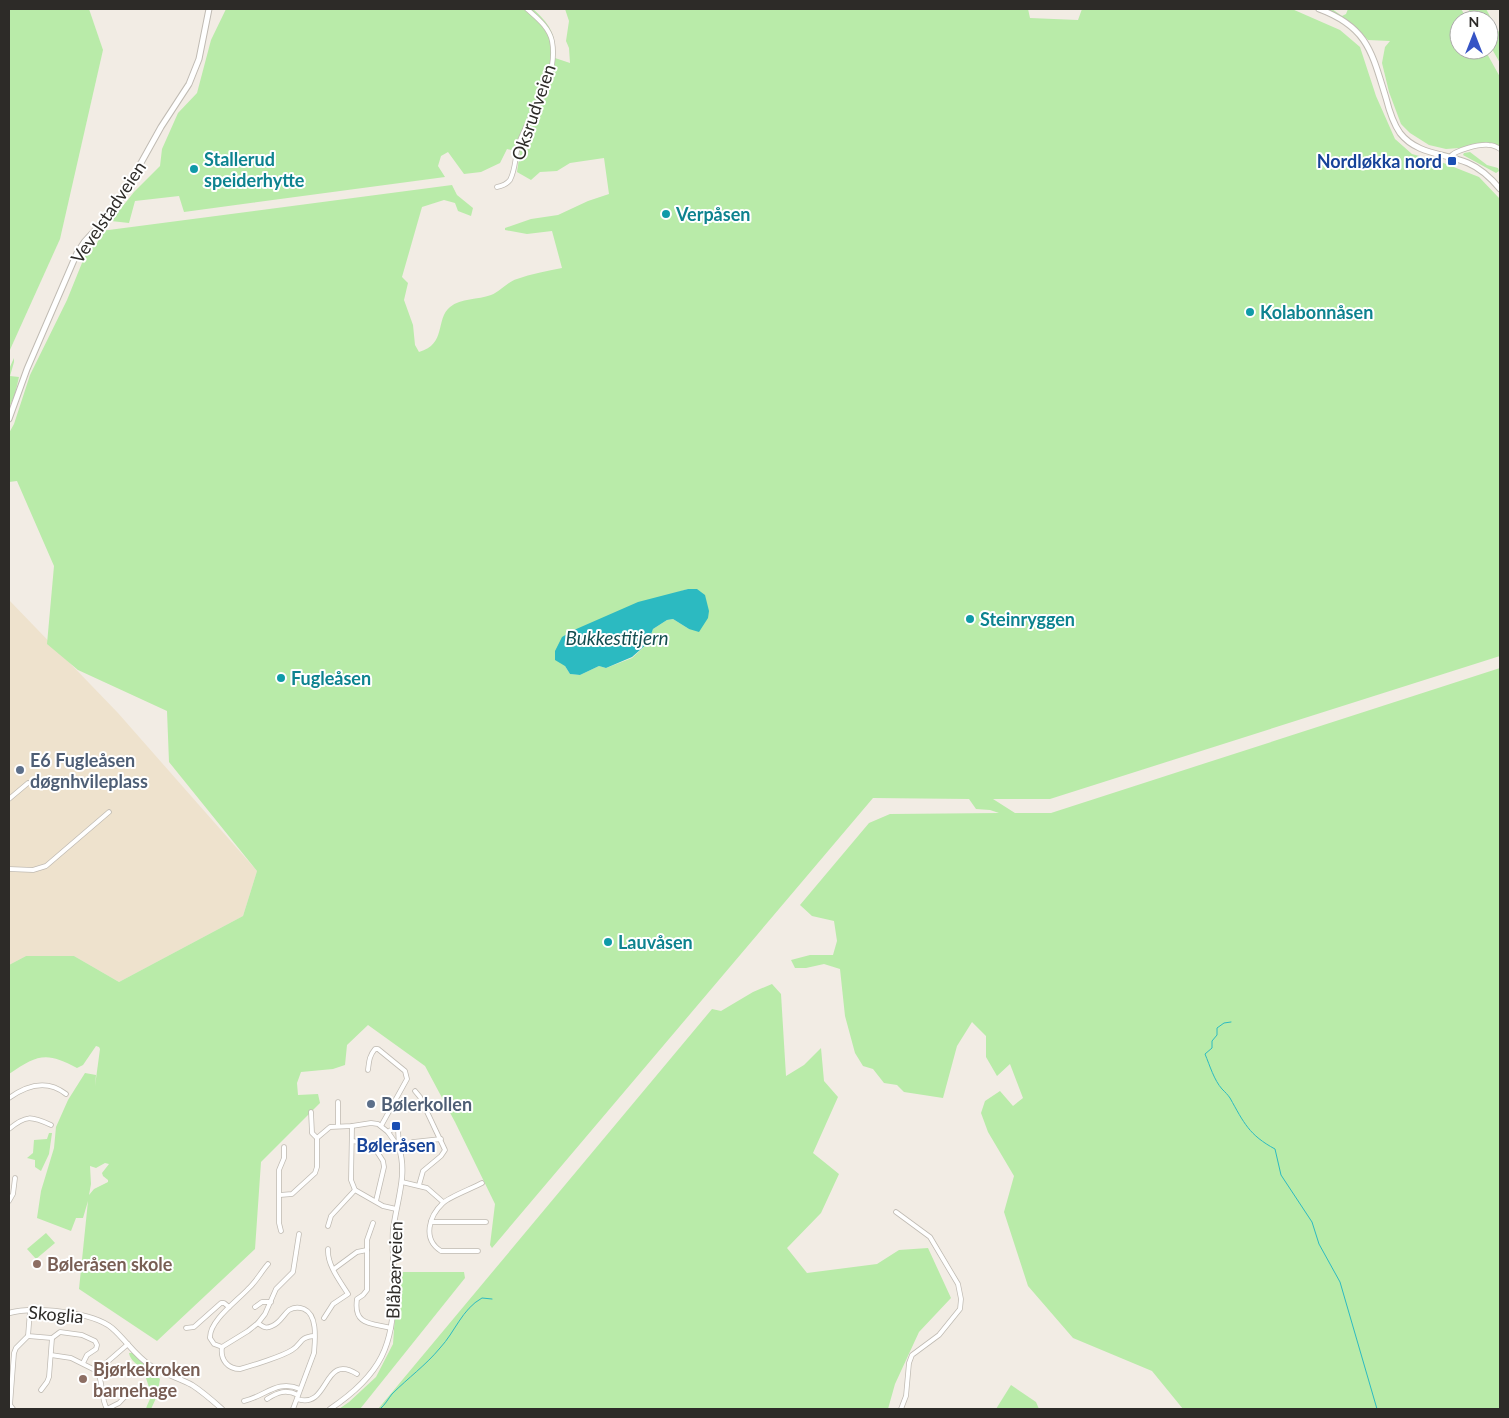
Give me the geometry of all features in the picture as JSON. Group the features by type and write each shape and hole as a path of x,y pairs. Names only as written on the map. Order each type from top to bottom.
{"main road":[{"name":"Vevelstadveien","path":"9,419 27,369 77,253 122,197 161,127 192,78 199,59 210,9"},
{"path":"1319,9 1332,14 1352,28 1366,42 1373,57 1392,119 1402,135 1418,148 1464,161 1481,170 1500,189"}],"street":[{"name":"Oksrudveien","path":"497,187 506,184 510,178 519,142 547,83 551,68 551,36 538,18 526,9"},
{"path":"1450,157 1454,152 1486,145 1500,149"},
{"path":"9,799 28,783"},
{"path":"9,869 32,870 46,866 109,812"},
{"path":"368,1070 371,1054 375,1049 378,1049 405,1071 406,1074 407,1079 381,1126"},
{"path":"9,1098 24,1088 36,1084 55,1088 66,1094"},
{"path":"415,1091 420,1097 445,1150 444,1154 423,1171 419,1185"},
{"path":"338,1102 338,1126"},
{"path":"311,1112 312,1133 317,1138"},
{"path":"9,1129 19,1121 30,1118 51,1125"},
{"name":"Blåbærveien","path":"330,1409 354,1392 372,1373 385,1351 391,1328 394,1284 393,1240 396,1209 402,1182 403,1162 399,1148 388,1132 381,1126 371,1123 352,1126"},
{"path":"280,1195 292,1194 315,1173 317,1167 317,1138 326,1128 352,1126 351,1180 355,1190 384,1206 396,1209"},
{"path":"388,1132 394,1128 398,1129 399,1148"},
{"path":"413,1142 441,1139"},
{"path":"352,1141 372,1144 383,1161 384,1167 376,1201"},
{"path":"281,1231 279,1223 280,1170 284,1158 284,1148"},
{"path":"9,1201 13,1194 15,1178"},
{"path":"402,1182 427,1188 443,1202"},
{"path":"478,1251 444,1251 438,1249 430,1240 428,1230 443,1202 482,1183"},
{"path":"328,1226 331,1216 355,1190"},
{"path":"896,1212 922,1230 932,1240 958,1284 961,1305 960,1309 939,1335 912,1355 909,1363 906,1396 900,1409"},
{"path":"431,1222 486,1222"},
{"path":"357,1299 363,1296 367,1290 366,1250 372,1223"},
{"path":"222,1347 258,1323 265,1314 279,1286 293,1272 299,1234"},
{"path":"328,1249 329,1259 348,1294 357,1299"},
{"path":"334,1269 357,1252 366,1250"},
{"path":"222,1347 211,1342 210,1334 215,1324 229,1307 248,1290 268,1264"},
{"path":"324,1318 334,1304 348,1294"},
{"path":"357,1299 356,1312 360,1319 371,1324 391,1328"},
{"path":"255,1307 262,1302 271,1302"},
{"path":"186,1328 194,1327 221,1303 229,1307"},
{"path":"258,1323 263,1327 272,1326 278,1323 290,1310 298,1307 307,1311 312,1318 314,1336 312,1360 293,1409"},
{"path":"28,1336 30,1311"},
{"name":"Skoglia","path":"9,1314 30,1311 68,1313 94,1318 110,1327 148,1364 196,1388 220,1409"},
{"path":"13,1409 9,1405 14,1347 28,1336 52,1338 60,1332 82,1334 95,1341 97,1345 96,1350 87,1355 83,1363"},
{"path":"222,1347 221,1352 227,1365 240,1369 288,1352 295,1348 303,1339 314,1336"},
{"path":"41,1390 49,1378 52,1338"},
{"path":"97,1371 128,1344"},
{"path":"51,1355 67,1357 97,1371 101,1380 103,1398 107,1409 119,1403 132,1389"},
{"path":"267,1399 274,1394 287,1391 297,1397 308,1400 316,1396 330,1374 336,1370 344,1369 357,1374"},
{"path":"244,1401 281,1386 291,1386 300,1389"}],"shaded area":[{"path":"9,600 118,713 257,871 243,916 119,982 74,956 26,956 9,965"}],"green space":[{"path":"9,9 89,9 103,50 60,239 9,352"},
{"path":"226,9 533,9 551,30 555,58 570,63 569,48 566,41 569,21 565,9 1028,9 1030,18 1078,20 1082,9 1292,9 1340,30 1360,47 1376,96 1395,139 1412,154 1441,162 1479,177 1500,199 1500,656 1050,799 993,799 1015,813 1051,813 1500,668 1500,1409 1183,1409 1152,1371 1073,1338 1028,1286 1004,1212 1014,1176 988,1132 981,1113 985,1101 1000,1091 1013,1106 1023,1098 1010,1064 997,1076 986,1057 986,1036 972,1022 957,1046 943,1098 904,1092 897,1085 884,1083 873,1069 863,1066 855,1053 845,1016 840,969 824,964 806,968 795,968 791,960 810,955 833,955 837,941 834,921 812,916 800,905 869,823 890,814 999,813 976,809 969,799 873,798 492,1248 490,1245 495,1204 425,1066 368,1025 347,1045 345,1065 333,1069 301,1072 297,1083 298,1095 318,1094 320,1103 261,1162 255,1249 157,1341 79,1289 88,1201 83,1218 76,1218 71,1231 37,1218 41,1191 54,1148 56,1127 68,1100 85,1073 96,1075 95,1086 100,1049 96,1046 83,1065 77,1068 57,1059 42,1057 27,1063 9,1074 9,965 26,956 74,956 119,982 243,916 257,871 169,762 167,711 78,670 47,644 54,566 17,481 9,482 9,433 14,424 30,375 67,300 86,253 98,242 96,236 101,231 452,185 457,195 473,208 471,216 458,211 455,203 444,200 422,207 402,277 408,283 404,300 413,325 415,345 419,352 434,343 446,312 454,304 491,295 517,279 562,268 552,231 527,234 505,230 505,228 531,219 558,215 588,201 609,194 604,158 570,163 557,171 540,172 531,180 517,172 520,152 507,149 500,163 481,172 464,174 448,152 441,156 438,166 445,177 184,212 179,196 135,201 129,223 111,221 134,192 160,166 162,149 178,113 197,93 211,40","holes":["688,589 689,629 673,619 667,620 653,629 648,643 632,658 606,668 599,666 580,675 570,674 565,666 669,595","105,1163 109,1164 102,1173 108,1182 94,1189 89,1195 91,1184 90,1166 96,1168"]},
{"path":"1325,9 1332,9 1342,16 1346,14 1348,9 1461,9 1449,10 1449,60 1491,60 1500,77 1500,145 1446,149 1429,145 1410,133 1401,124 1389,92 1382,63 1385,47 1390,41 1368,40 1358,30"},
{"path":"1468,9 1487,10 1469,10"},
{"path":"1499,32 1500,34 1500,63 1498,60"},
{"path":"1470,152 1487,165 1498,168 1499,171 1496,173 1463,155"},
{"path":"14,358 10,376 19,377 9,408 9,369"},
{"path":"772,984 781,994 786,1076 804,1065 821,1048 824,1081 838,1097 813,1153 839,1174 821,1213 787,1248 807,1273 877,1264 899,1250 928,1248 951,1298 919,1332 895,1384 888,1409 378,1409 712,1009 721,1011 753,992"},
{"path":"49,1133 52,1133 49,1154 41,1171 35,1167 35,1160 27,1158 33,1153 34,1140 47,1139"},
{"path":"46,1233 55,1243 36,1259 27,1249"},
{"path":"398,1272 464,1272 465,1278 360,1409 339,1409 376,1377 393,1344"},
{"path":"129,1353 133,1353 160,1379 157,1396 151,1409 146,1409 151,1394 144,1371 133,1361"},
{"path":"1011,1385 1036,1402 1039,1409 996,1409"}],"water":[{"name":"Bukkestitjern","path":"688,589 697,589 705,595 709,611 708,618 699,632 689,629 673,619 667,620 653,629 648,643 632,657 606,668 599,666 580,675 570,674 565,666 555,660 555,651 562,637 574,630 638,602"}],"waterway":[{"path":"1231,1022 1224,1023 1217,1028 1217,1035 1212,1041 1212,1048 1205,1054 1212,1073 1248,1128 1259,1139 1275,1149 1281,1175 1312,1222 1319,1244 1340,1282 1377,1409"},
{"path":"380,1409 392,1394 435,1354 469,1308 482,1298 492,1299"}],"place":[{"name":"Nordløkka nord","path":"1452,161"},
{"name":"Stallerud speiderhytte","path":"194,169"},
{"name":"Verpåsen","path":"666,214"},
{"name":"Kolabonnåsen","path":"1250,312"},
{"name":"Steinryggen","path":"970,619"},
{"name":"Fugleåsen","path":"281,678"},
{"name":"E6 Fugleåsen døgnhvileplass","path":"20,770"},
{"name":"Lauvåsen","path":"608,942"},
{"name":"Bølerkollen","path":"371,1104"},
{"name":"Bøleråsen","path":"396,1126"},
{"name":"Bøleråsen skole","path":"37,1264"},
{"name":"Bjørkekroken barnehage","path":"83,1379"}]}
